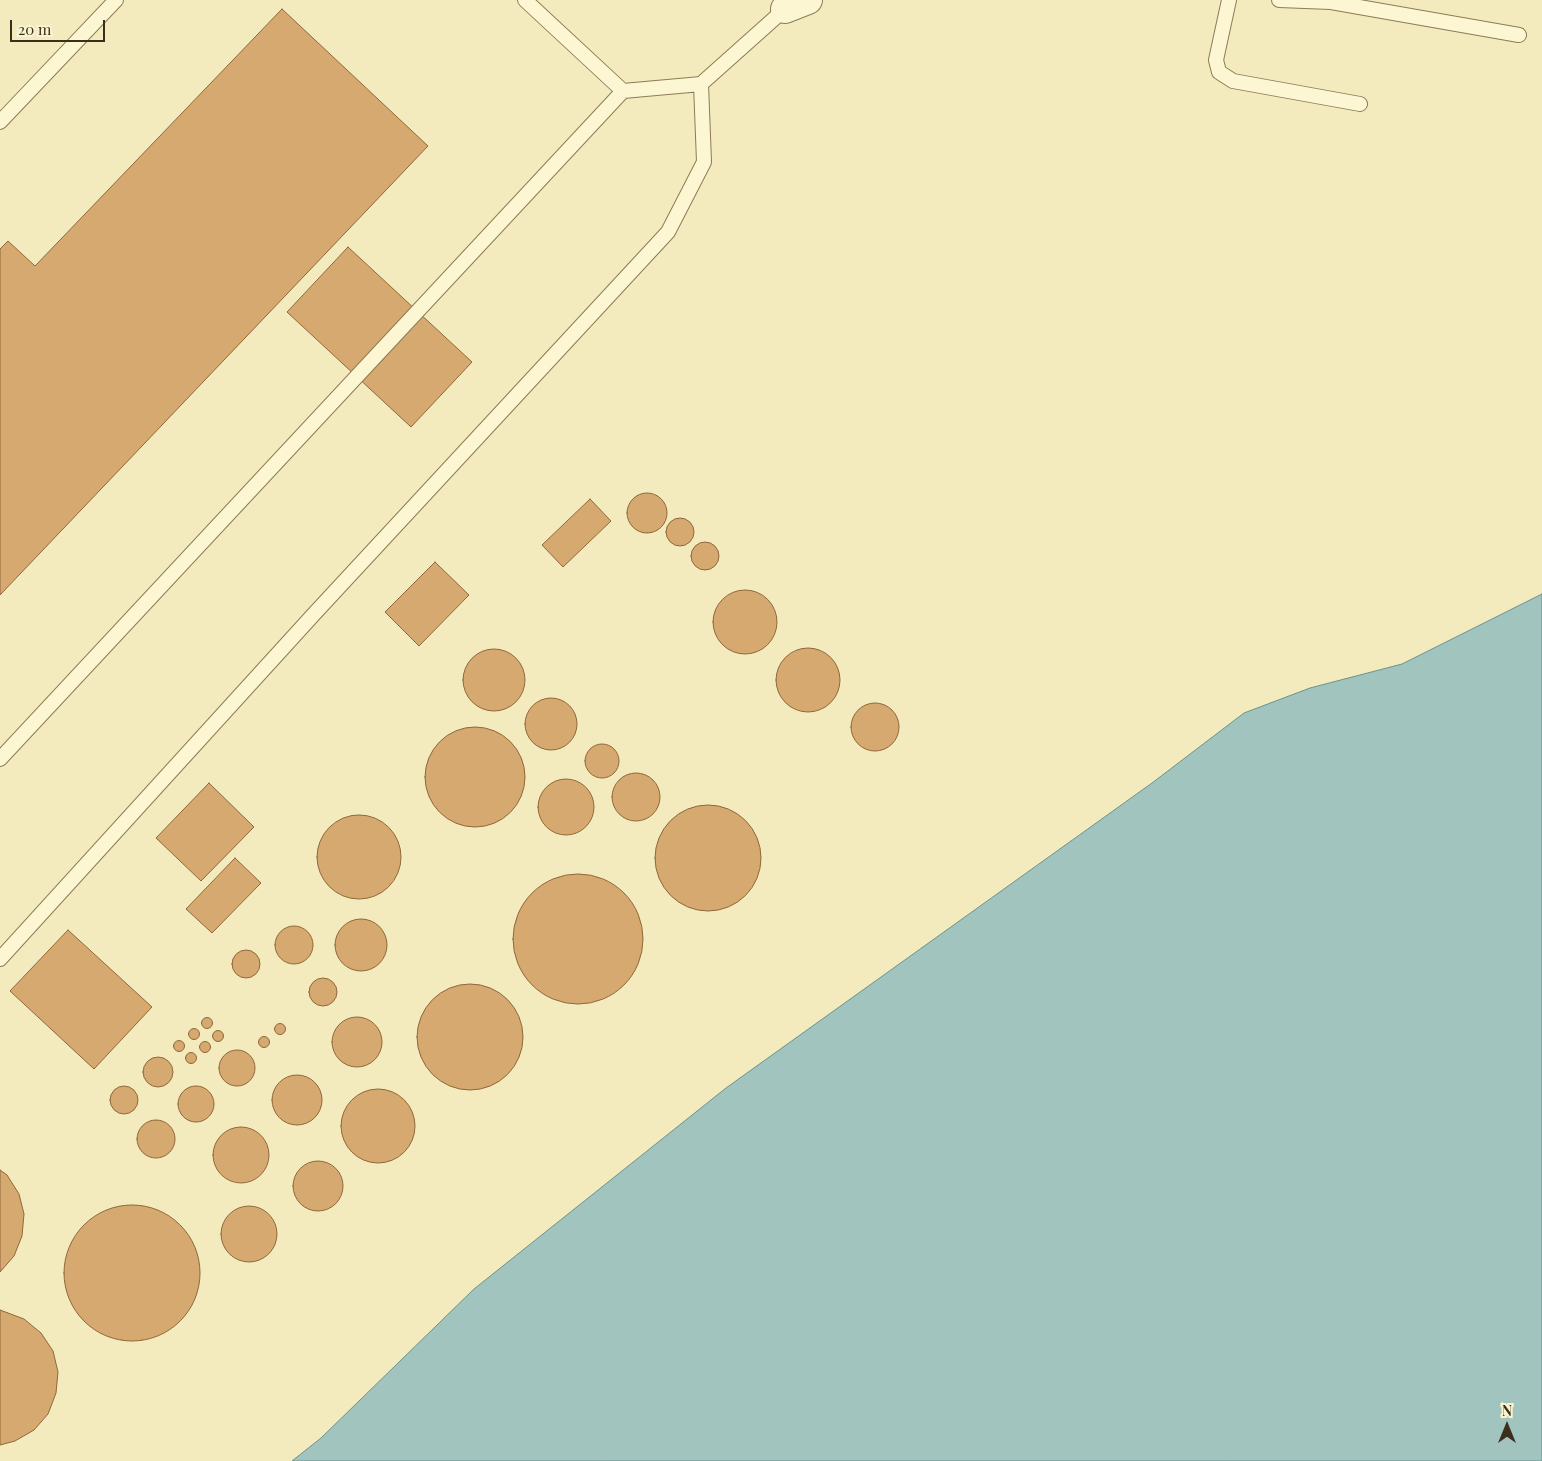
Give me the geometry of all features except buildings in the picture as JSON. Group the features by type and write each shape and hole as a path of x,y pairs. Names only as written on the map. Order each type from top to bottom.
{"lane":[{"path":"0,122 116,0"},
{"path":"526,0 622,91"},
{"path":"1229,0 1216,60 1219,72 1233,81 1360,104"},
{"path":"1279,0 1331,1 1519,35"},
{"path":"0,759 622,91 701,84 794,3"},
{"path":"0,959 321,607 668,232 704,162 701,84"}],"water":[{"path":"1542,594 1542,1461 292,1461 321,1438 474,1289 726,1088 1152,783 1244,713 1310,688 1402,664"}]}
